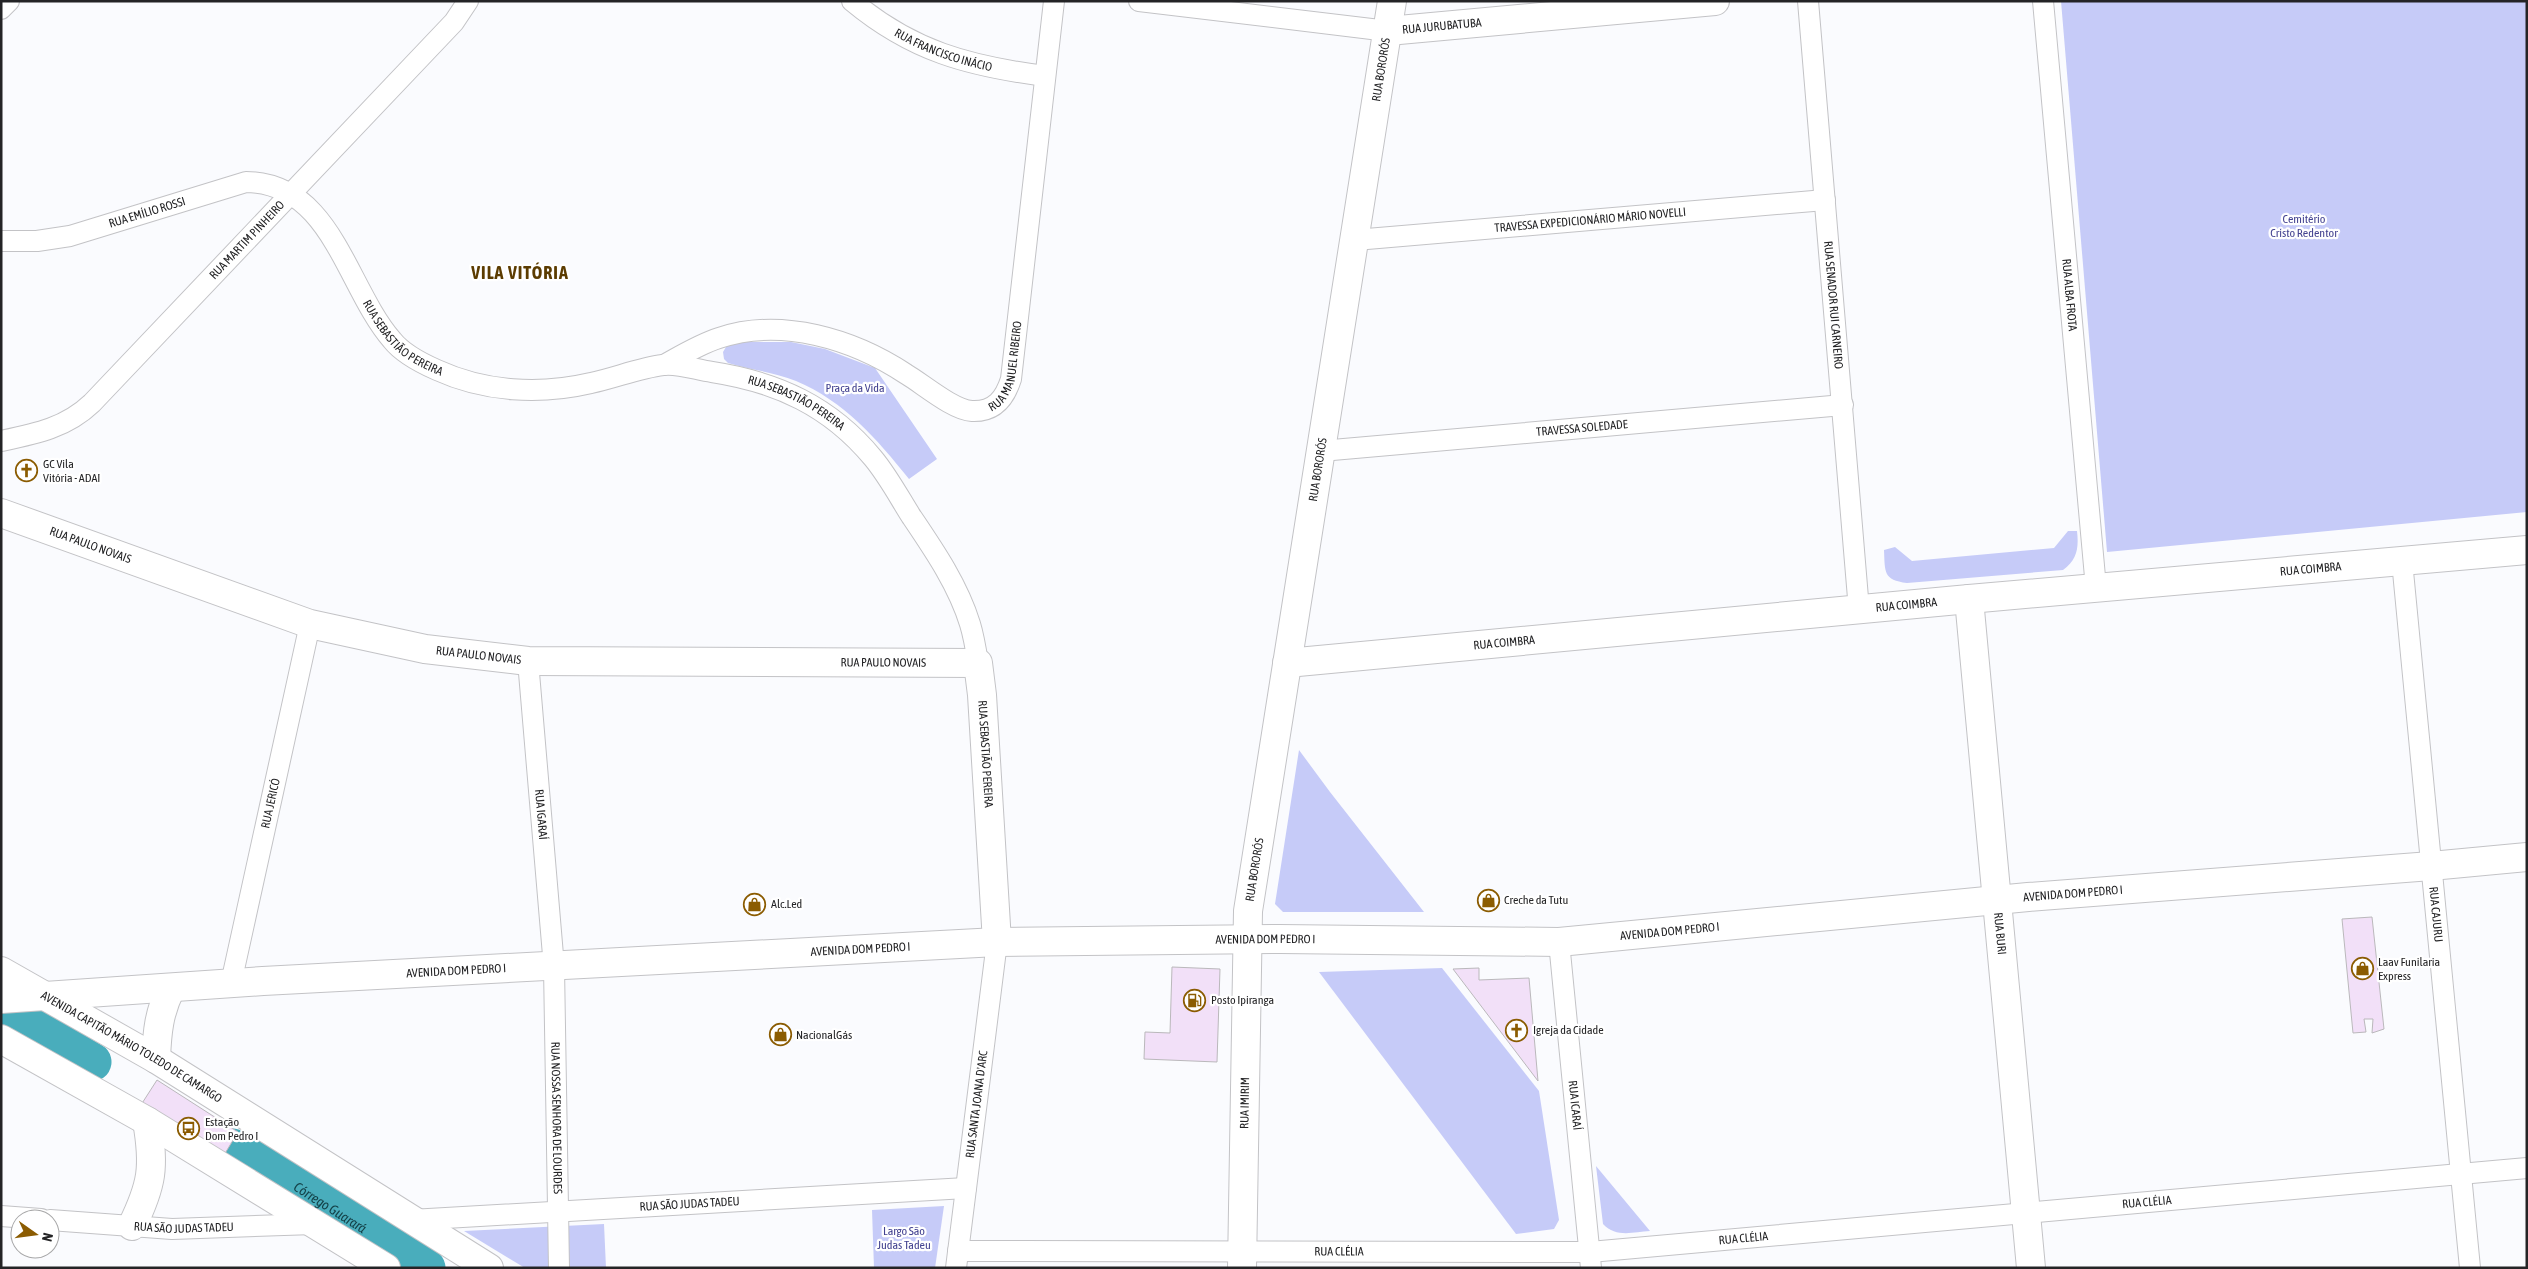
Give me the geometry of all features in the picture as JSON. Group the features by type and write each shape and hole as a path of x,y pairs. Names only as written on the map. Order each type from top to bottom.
{"street":[{"path":"1,9 9,1"},
{"name":"RUA MARTIM PINHEIRO","path":"1,441 44,432 78,416 454,22 468,1"},
{"name":"RUA FRANCISCO INÁCIO","path":"852,1 880,24 935,52 985,67 1045,76"},
{"name":"RUA MANUEL RIBEIRO","path":"664,365 719,337 741,332 790,331 831,339 863,351 903,372 957,407 971,411 995,406 1005,396 1011,378 1054,1"},
{"name":"RUA JURUBATUBA","path":"1139,1 1388,31 1715,1"},
{"name":"RUA BORORÓS","path":"1248,939 1248,911 1392,1"},
{"name":"RUA SENADOR RUI CARNEIRO","path":"1808,1 1859,610"},
{"name":"RUA ALBA FROTA","path":"2043,1 2096,588"},
{"name":"RUA EMÍLIO ROSSI","path":"1,241 37,241 70,236 246,182 272,184 290,193"},
{"name":"RUA SEBASTIÃO PEREIRA","path":"290,193 310,209 324,225 376,320 394,343 418,361 445,374 500,388 533,391 589,384 664,365 760,381 792,393 839,425 858,441 875,461 939,558 957,590 970,624 982,695 997,942"},
{"name":"TRAVESSA EXPEDICIONÁRIO MÁRIO NOVELLI","path":"1355,240 1825,200"},
{"name":"TRAVESSA SOLEDADE","path":"1321,451 1843,405"},
{"name":"RUA PAULO NOVAIS","path":"1,513 310,624 425,649 528,661 978,663"},
{"name":"RUA COIMBRA","path":"1287,662 2527,550"},
{"name":"RUA CAJURU","path":"2402,561 2470,1268"},
{"name":"RUA BURI","path":"1969,599 2031,1268"},
{"name":"RUA JERICÓ","path":"230,983 310,624"},
{"name":"RUA IGARAÍ","path":"528,661 554,967"},
{"name":"AVENIDA DOM PEDRO I","path":"7,999 230,983 997,942 1248,939 1559,942 1998,900 2527,857"},
{"name":"RUA IMIRIM","path":"1242,1260 1248,939"},
{"name":"RUA SANTA JOANA D'ARC","path":"957,1259 997,942"},
{"name":"RUA ICARAÍ","path":"1559,942 1591,1260"},
{"name":"RUA NOSSA SENHORA DE LOURDES","path":"554,967 559,1268"},
{"name":"AVENIDA CAPITÃO MÁRIO TOLEDO DE CAMARGO","path":"1,971 156,1059 489,1268"},
{"path":"156,1059 157,1026 162,1006 171,988"},
{"path":"1,1040 147,1122 386,1268"},
{"path":"132,1226 150,1184 153,1152 147,1122"},
{"name":"RUA CLÉLIA","path":"957,1259 1591,1260 2026,1215 2527,1168"},
{"name":"RUA SÃO JUDAS TADEU","path":"411,1220 966,1188"},
{"name":"RUA SÃO JUDAS TADEU","path":"60,1221 172,1229 316,1224"}],"green space":[{"name":"Cemitério Cristo Redentor","path":"2061,1 2527,1 2527,512 2107,552"},
{"name":"Praça da Vida","path":"739,342 791,342 825,349 875,368 937,459 909,479 859,422 829,399 813,389 788,378 728,363 724,359 723,352 726,347"},
{"path":"2068,531 2077,531 2078,543 2074,558 2063,570 1907,583 1893,580 1885,569 1884,550 1895,547 1912,561 2054,548"},
{"path":"1299,750 1424,912 1283,912 1275,904"},
{"path":"1442,968 1539,1091 1559,1220 1554,1229 1516,1234 1319,972"},
{"path":"1596,1166 1650,1231 1619,1233 1603,1224"},
{"name":"Largo São Judas Tadeu","path":"944,1206 935,1268 874,1268 872,1210"},
{"path":"604,1224 606,1268 525,1268 464,1231"}],"building":[{"name":"Laav Funilaria Express","path":"2372,917 2384,1029 2372,1033 2373,1019 2364,1019 2366,1032 2353,1033 2342,919"},
{"name":"Posto Ipiranga","path":"1172,967 1220,969 1217,1062 1144,1059 1145,1032 1170,1033"},
{"name":"Igreja da Cidade","path":"1479,968 1479,980 1529,978 1538,1081 1453,969"},
{"path":"157,1080 238,1132 221,1160 139,1108"}],"waterway":[{"name":"Córrego Guarará","path":"1,1008 92,1062"},
{"name":"Córrego Guarará","path":"233,1148 426,1268"}],"place":[{"name":"GC Vila Vitória - ADAI","path":"27,471"},
{"name":"Creche da Tutu","path":"1488,900"},
{"name":"Alc.Led","path":"755,904"},
{"name":"Laav Funilaria Express","path":"2362,969"},
{"name":"Posto Ipiranga","path":"1195,1000"},
{"name":"Igreja da Cidade","path":"1517,1030"},
{"name":"NacionalGás","path":"780,1035"},
{"name":"Estação Dom Pedro I","path":"189,1129"}],"district":[{"name":"VILA VITÓRIA","path":"520,272"}]}
